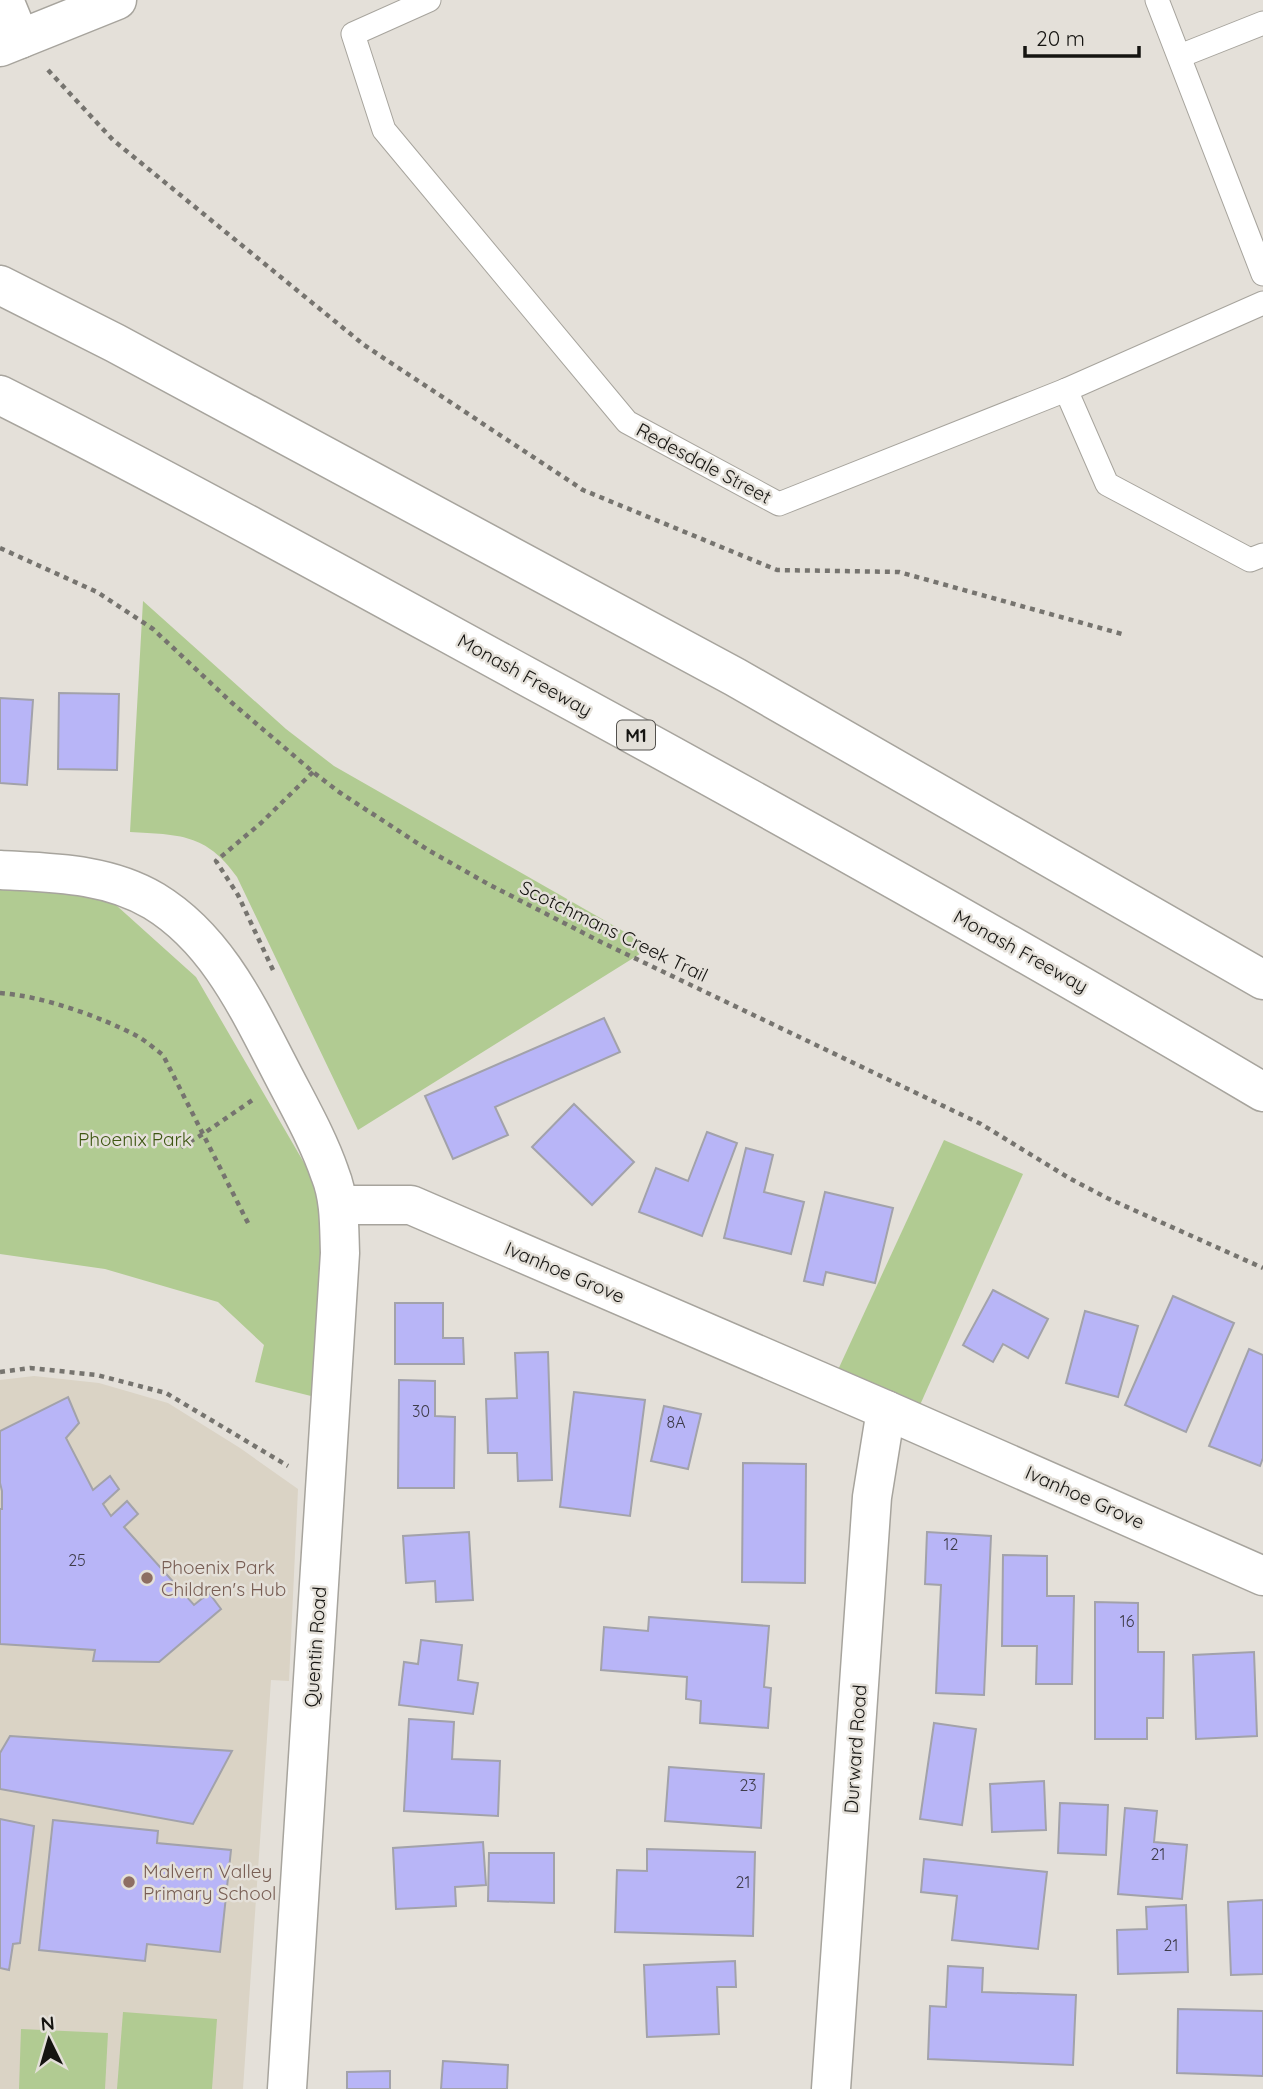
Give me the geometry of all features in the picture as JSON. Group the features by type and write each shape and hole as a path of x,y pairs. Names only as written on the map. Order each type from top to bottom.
{"main road":[{"path":"4,0 10,43 117,0"},
{"path":"0,285 115,343 735,677 1263,980"},
{"name":"Monash Freeway","path":"0,395 340,574 690,765 1111,1002 1263,1092"},
{"path":"0,870 79,875 105,881 153,901 171,912 199,937 218,959 236,988 288,1083 331,1174 338,1205"},
{"name":"Ivanhoe Grove","path":"338,1205 411,1205 886,1409 1263,1576"},
{"name":"Quentin Road","path":"287,2089 340,1252 338,1205"},
{"name":"Durward Road","path":"831,2089 872,1497 886,1409"}],"lane":[{"name":"Redesdale Street","path":"429,0 353,34 384,130 627,422 779,504 1066,390 1263,303"},
{"path":"1157,0 1263,274"},
{"path":"1180,56 1263,23"},
{"path":"1066,390 1107,484 1250,560 1263,555"}],"path":[{"path":"10,43 113,140 364,345 583,490 777,570 899,572 1122,634"},
{"name":"Scotchmans Creek Trail","path":"0,548 97,592 153,629 231,702 313,772 428,850 601,942 981,1124 1107,1198 1263,1268"},
{"path":"216,861 261,823 313,772"},
{"path":"0,993 20,995 81,1013 138,1037 163,1055 249,1225"},
{"path":"181,1147 253,1100 259,1111"},
{"path":"0,1372 30,1368 97,1375 166,1393 325,1488"}],"shaded area":[{"path":"34,1376 99,1383 168,1403 240,1448 298,1489 289,1681 271,1680 243,2089 0,2089 0,1380"}],"green space":[{"path":"143,601 286,729 334,766 651,947 358,1130 237,877 226,863 202,844 177,836 130,832"},
{"name":"Phoenix Park","path":"0,881 97,888 196,977 328,1204 319,1398 255,1382 264,1345 218,1302 105,1269 0,1254"},
{"path":"944,1140 1023,1174 920,1405 837,1372"},
{"path":"123,2012 217,2019 212,2089 117,2089"},
{"path":"21,2029 108,2033 105,2089 19,2089"}],"building":[{"path":"59,693 119,694 117,770 58,769"},
{"path":"0,698 33,700 27,785 0,783"},
{"path":"604,1018 620,1052 495,1107 508,1135 453,1159 425,1096"},
{"path":"574,1104 634,1162 592,1205 532,1147"},
{"path":"707,1132 737,1143 702,1236 639,1212 656,1168 688,1181"},
{"path":"746,1148 773,1155 764,1192 804,1202 791,1254 724,1238"},
{"path":"825,1192 893,1208 875,1283 826,1272 823,1285 804,1281"},
{"path":"993,1290 1048,1319 1028,1358 1003,1344 993,1362 963,1345"},
{"path":"1173,1296 1234,1323 1186,1432 1125,1405"},
{"path":"395,1303 443,1303 443,1338 463,1338 464,1364 395,1364"},
{"path":"1085,1311 1138,1326 1118,1397 1066,1383"},
{"path":"1249,1349 1263,1355 1263,1458 1260,1466 1209,1446"},
{"path":"548,1352 552,1480 518,1481 517,1453 488,1453 486,1399 517,1398 515,1353"},
{"path":"399,1380 435,1381 435,1416 455,1417 454,1488 398,1488"},
{"path":"574,1392 645,1400 630,1516 560,1507"},
{"path":"68,1397 79,1423 66,1438 93,1490 110,1476 119,1489 103,1504 111,1516 127,1501 138,1514 124,1527 194,1605 209,1593 221,1609 159,1662 93,1661 95,1650 0,1644 0,1431"},
{"path":"664,1406 701,1414 688,1469 651,1461"},
{"path":"743,1463 806,1464 805,1583 742,1582"},
{"path":"469,1532 473,1600 436,1602 435,1581 406,1583 403,1536"},
{"path":"927,1532 991,1536 984,1695 936,1693 941,1585 925,1584"},
{"path":"1003,1555 1047,1556 1047,1596 1074,1596 1072,1684 1036,1684 1037,1646 1002,1646"},
{"path":"1095,1602 1138,1603 1138,1652 1164,1652 1163,1718 1147,1718 1147,1739 1095,1739"},
{"path":"649,1617 769,1626 764,1687 771,1688 768,1728 700,1723 701,1701 686,1699 687,1677 601,1670 604,1627 648,1631"},
{"path":"421,1640 462,1645 458,1680 478,1683 473,1714 399,1705 404,1662 418,1664"},
{"path":"1254,1652 1257,1736 1196,1739 1193,1655"},
{"path":"409,1719 454,1722 452,1759 500,1761 498,1816 404,1811"},
{"path":"934,1723 976,1729 962,1825 920,1819"},
{"path":"10,1736 232,1751 193,1824 0,1789 0,1753"},
{"path":"669,1767 764,1774 761,1828 665,1821"},
{"path":"1044,1781 1046,1830 992,1832 990,1784"},
{"path":"1060,1803 1108,1805 1106,1855 1058,1853"},
{"path":"1125,1808 1157,1811 1154,1842 1187,1845 1182,1899 1118,1894"},
{"path":"0,1819 34,1826 20,1943 13,1944 9,1970 0,1968"},
{"path":"53,1820 158,1831 157,1843 231,1850 220,1952 147,1944 145,1961 39,1950"},
{"path":"483,1842 486,1885 455,1887 456,1906 396,1909 393,1848"},
{"path":"647,1849 755,1852 753,1936 615,1932 617,1870 647,1871"},
{"path":"489,1853 554,1853 554,1903 488,1901"},
{"path":"924,1859 1047,1872 1038,1949 952,1940 957,1896 921,1892"},
{"path":"1263,1900 1263,1974 1231,1975 1228,1902"},
{"path":"1186,1905 1188,1972 1118,1974 1117,1930 1147,1929 1146,1907"},
{"path":"735,1961 736,1987 717,1987 719,2034 647,2037 644,1965"},
{"path":"948,1966 983,1968 982,1992 1076,1995 1073,2065 928,2059 930,2006 946,2007"},
{"path":"1178,2009 1263,2011 1263,2076 1177,2073"},
{"path":"443,2061 508,2065 507,2089 441,2089"},
{"path":"390,2071 390,2089 347,2089 347,2072"}],"place":[{"name":"Phoenix Park Children's Hub","path":"147,1578"},
{"name":"Malvern Valley Primary School","path":"129,1882"}]}
